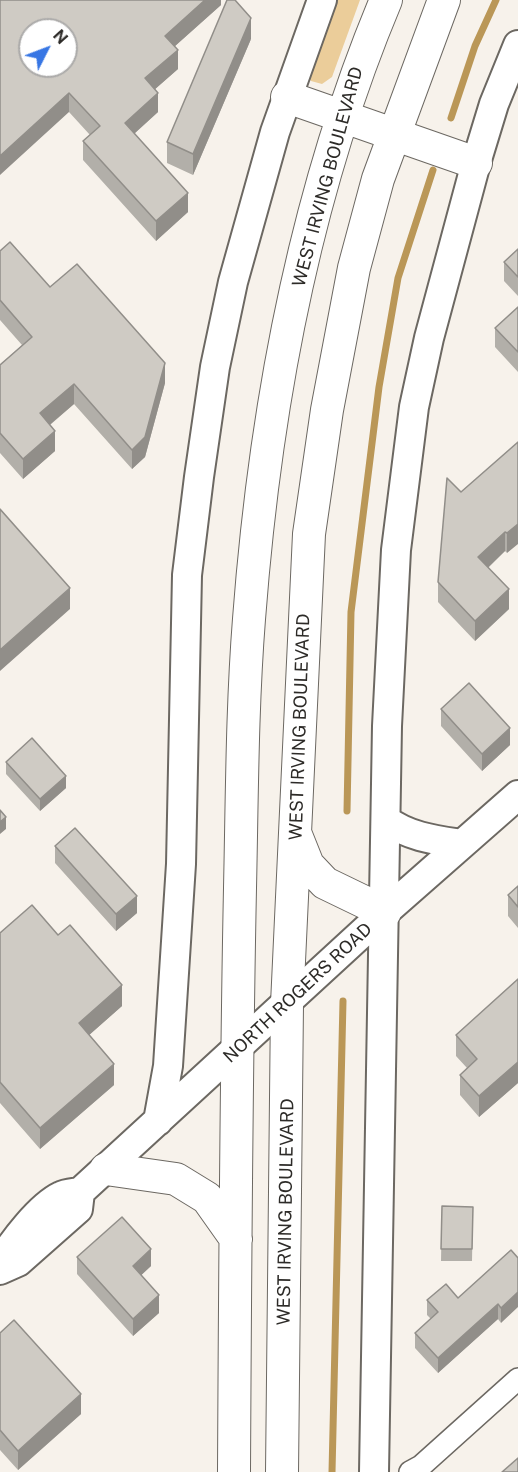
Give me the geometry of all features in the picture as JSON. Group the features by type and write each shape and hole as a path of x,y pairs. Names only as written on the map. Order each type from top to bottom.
{"main road":[{"name":"WEST IRVING BOULEVARD","path":"234,1472 237,1051 248,621 262,486 273,408 306,243 358,66 386,0"},
{"name":"WEST IRVING BOULEVARD","path":"282,1472 287,1004 291,887 296,835 301,662 309,534 327,410 354,268 393,135 444,0"},
{"path":"287,98 476,164"},
{"path":"296,835 308,865 325,884 385,912"},
{"path":"106,1169 176,1179 207,1198 236,1239"}],"street":[{"path":"158,1121 168,1066 181,864 187,575 199,477 215,368 233,282 274,132 322,0"},
{"path":"375,1472 387,726 394,573 414,407 429,338 494,104 518,45"},
{"name":"NORTH ROGERS ROAD","path":"0,1264 9,1247 31,1222 61,1196 80,1192 237,1051 385,912 518,795"},
{"path":"386,820 398,829 427,839 462,844"},
{"name":"NORTH ROGERS ROAD","path":"0,1270 18,1262 78,1209 80,1192"},
{"path":"410,1472 421,1466 518,1378"}],"shaded area":[{"path":"334,0 360,0 332,77 322,84 311,81 305,72"}],"building":[{"path":"0,0 205,0 165,36 178,50 145,78 158,93 125,123 188,193 156,221 83,141 100,126 69,93 0,156"},
{"path":"227,0 235,0 251,18 193,154 167,142"},
{"path":"10,242 50,287 77,264 165,363 145,437 132,450 74,384 40,413 55,431 23,459 0,433 0,365 32,337 0,300 0,251"},
{"path":"518,249 518,277 504,262"},
{"path":"518,307 518,352 495,328"},
{"path":"518,442 518,524 507,533 505,532 478,557 509,589 475,621 438,582 447,478 461,492"},
{"path":"0,509 70,588 0,650"},
{"path":"469,683 510,728 482,754 441,709"},
{"path":"32,738 66,776 40,799 6,762"},
{"path":"0,810 6,817 0,822"},
{"path":"75,828 137,896 116,914 55,846"},
{"path":"518,886 518,907 508,895"},
{"path":"32,905 58,935 70,925 122,985 79,1023 114,1064 40,1128 0,1082 0,933"},
{"path":"518,979 518,1062 479,1096 460,1075 477,1059 456,1035"},
{"path":"442,1206 473,1207 472,1249 441,1249"},
{"path":"122,1217 151,1249 133,1266 159,1295 133,1319 77,1257"},
{"path":"511,1250 518,1258 518,1292 501,1308 498,1304 438,1358 415,1333 438,1312 427,1300 446,1284 458,1298"},
{"path":"14,1320 81,1394 18,1451 0,1430 0,1333"},
{"path":"518,1458 518,1472 502,1472"}],"waterway":[{"path":"451,118 475,46 496,0"},
{"path":"347,811 351,612 379,387 398,278 433,170"},
{"path":"332,1472 343,1001"}]}
